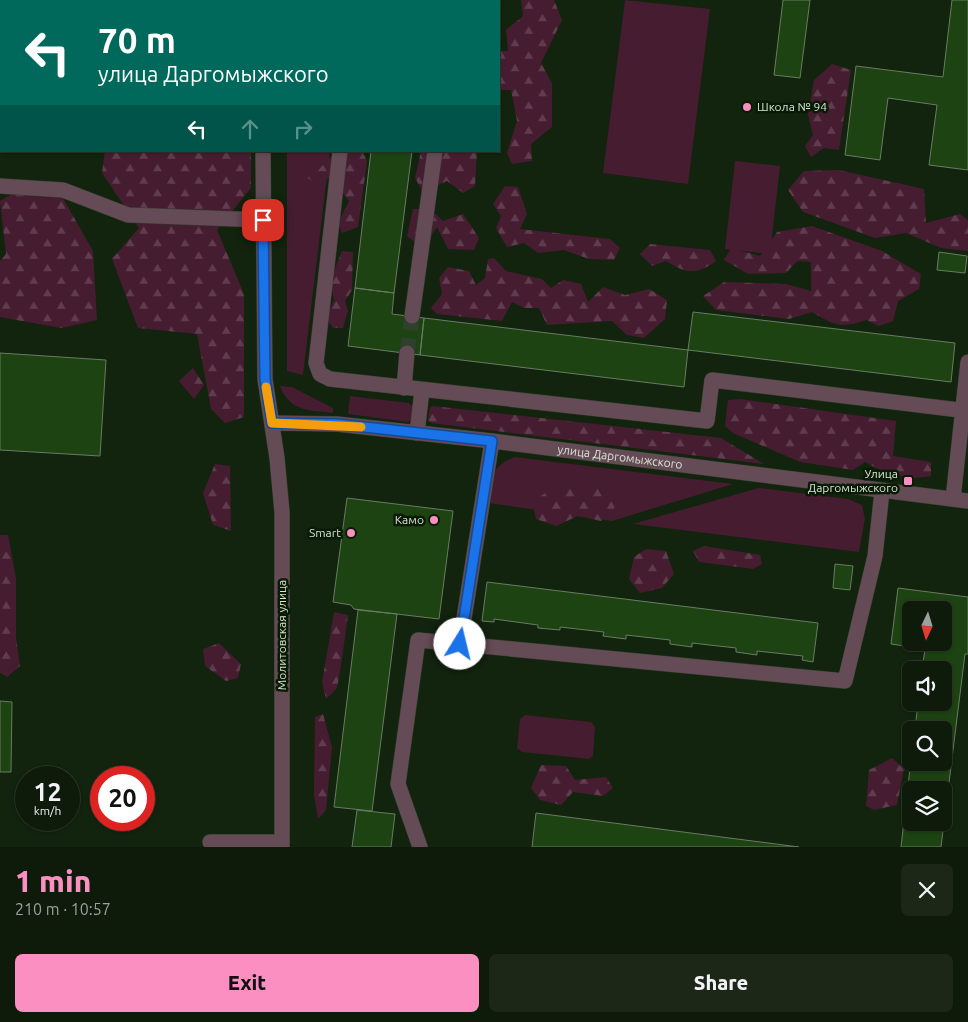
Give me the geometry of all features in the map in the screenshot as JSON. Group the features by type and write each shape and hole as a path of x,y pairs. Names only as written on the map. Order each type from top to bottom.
{"street":[{"name":"Молитовская улица","path":"263,152 265,379 282,512 282,844"},
{"path":"340,152 316,363 320,374 330,379 707,421 712,380 965,411"},
{"path":"412,316 435,152"},
{"path":"0,186 63,190 128,215 263,220"},
{"path":"404,388 407,354"},
{"path":"961,500 968,362"},
{"path":"417,433 422,390"},
{"name":"улица Даргомыжского","path":"272,423 337,424 492,441 961,500"},
{"path":"460,644 492,441"},
{"path":"420,847 398,784 418,640 845,681 875,556 882,491"},
{"path":"210,842 282,844"}],"green space":[{"path":"521,0 554,0 562,20 541,63 552,83 552,127 531,144 532,161 512,164 507,153 517,121 511,90 500,90 500,51 508,51 506,30 523,16"},
{"path":"625,0 710,9 688,184 603,173"},
{"path":"832,64 851,70 839,150 824,148 811,157 805,146 813,135 808,114 814,80"},
{"path":"105,152 251,152 251,188 217,230 244,294 244,417 225,423 211,409 197,334 138,328 112,259 139,228 102,173"},
{"path":"287,152 330,152 303,375 287,371"},
{"path":"336,152 362,152 367,161 358,227 342,233 338,223 349,201 331,178 315,183 303,175 310,164 319,169"},
{"path":"421,152 477,152 475,186 463,193 447,181 423,192 415,178"},
{"path":"735,161 780,166 770,254 725,249"},
{"path":"839,170 924,189 926,223 960,214 968,220 968,251 941,248 906,233 875,238 803,212 788,190 804,171"},
{"path":"505,186 518,187 527,214 520,229 610,239 620,248 614,260 589,259 564,250 538,253 524,243 507,247 496,228 501,216 493,204"},
{"path":"22,188 60,193 93,251 97,320 61,328 0,317 0,261 6,254 0,201"},
{"path":"413,209 430,209 443,221 463,214 479,238 474,250 448,249 437,227 427,242 416,243 407,236"},
{"path":"812,226 882,251 921,274 919,289 898,301 893,321 879,326 866,320 843,325 832,323 812,312 789,319 716,310 703,296 724,282 786,284 811,291 811,262 797,261 786,273 748,274 724,260 731,248 760,256 777,232"},
{"path":"650,244 710,250 716,261 697,271 686,270 666,261 652,266 640,254"},
{"path":"342,251 353,252 352,290 345,301 348,311 343,328 333,328 326,318 334,300 330,281"},
{"path":"494,258 506,271 542,279 551,288 563,280 581,284 588,302 603,287 625,295 649,289 667,300 665,319 644,338 627,335 612,321 547,325 539,308 524,308 512,302 502,321 437,314 431,308 442,294 439,278 448,267 469,271 476,285 485,278 488,259"},
{"path":"193,368 204,385 194,399 179,381"},
{"path":"280,386 292,387 333,408 333,413 308,410 295,405 284,395"},
{"path":"350,396 409,403 412,406 412,419 408,422 348,414"},
{"path":"740,399 896,421 893,456 931,462 931,476 905,477 881,470 865,462 853,470 800,462 733,433 725,426 728,400"},
{"path":"433,406 721,438 764,464 431,423 428,420 430,408"},
{"path":"515,457 733,484 612,521 489,503 492,480 496,469"},
{"path":"215,464 230,466 231,531 213,525 203,493"},
{"path":"602,488 619,498 613,510 601,521 578,516 556,526 536,519 532,501 552,489"},
{"path":"759,488 848,499 862,505 865,519 859,552 633,524"},
{"path":"0,535 8,535 16,578 16,637 20,666 7,677 0,673"},
{"path":"704,546 760,555 762,564 753,569 699,562 693,551"},
{"path":"646,549 666,551 674,574 662,588 640,593 629,579 634,557"},
{"path":"334,612 348,615 337,687 326,699 322,682"},
{"path":"219,643 241,664 238,678 226,681 205,666 203,649"},
{"path":"323,714 332,747 326,810 318,819 314,795 315,717"},
{"path":"525,715 591,722 595,727 593,756 589,759 522,752 517,748 520,719"},
{"path":"892,758 902,767 904,771 897,805 874,810 866,806 869,770"},
{"path":"541,765 566,766 575,780 606,777 613,788 603,796 573,792 561,805 540,800 531,788"}],"building":[{"path":"783,0 810,0 800,78 774,75"},
{"path":"952,0 968,0 968,170 929,165 937,105 888,98 880,160 845,155 856,66 943,77"},
{"path":"371,152 412,152 394,293 355,288"},
{"path":"939,252 967,256 965,273 937,270"},
{"path":"355,288 394,293 392,314 424,318 420,355 348,346"},
{"path":"693,312 955,343 951,382 688,350"},
{"path":"424,318 688,350 684,387 420,355"},
{"path":"0,353 106,360 100,456 0,450"},
{"path":"347,498 453,511 439,619 354,609 351,605 333,602"},
{"path":"835,564 853,566 850,590 833,588"},
{"path":"487,582 818,623 813,662 802,660 803,656 757,651 757,655 736,652 736,648 692,643 692,647 670,644 670,640 626,635 626,639 603,636 604,632 560,627 560,630 538,628 538,625 494,619 494,622 482,621"},
{"path":"898,588 968,597 968,654 965,654 952,759 952,721 916,721 917,711 952,711 952,661 923,661 925,651 952,651 952,601 902,601 902,646 891,644"},
{"path":"358,610 397,614 372,811 334,807"},
{"path":"0,701 12,702 11,772 0,772"},
{"path":"910,771 950,771 949,781 909,781"},
{"path":"357,810 395,814 391,847 352,847"},
{"path":"536,813 799,847 532,847"},
{"path":"903,831 943,831 941,847 901,847"}],"tunnel":[{"path":"407,353 412,316"}],"slow traffic":[{"path":"266,387 272,423 337,424 361,427"}],"place":[{"name":"Школа № 94","path":"747,107"},
{"name":"Улица Даргомыжского","path":"908,481"},
{"name":"Камо","path":"434,520"},
{"name":"Smart","path":"351,533"}],"route":[{"path":"263,220 265,379 272,423 337,424 492,441 460,644"}]}
